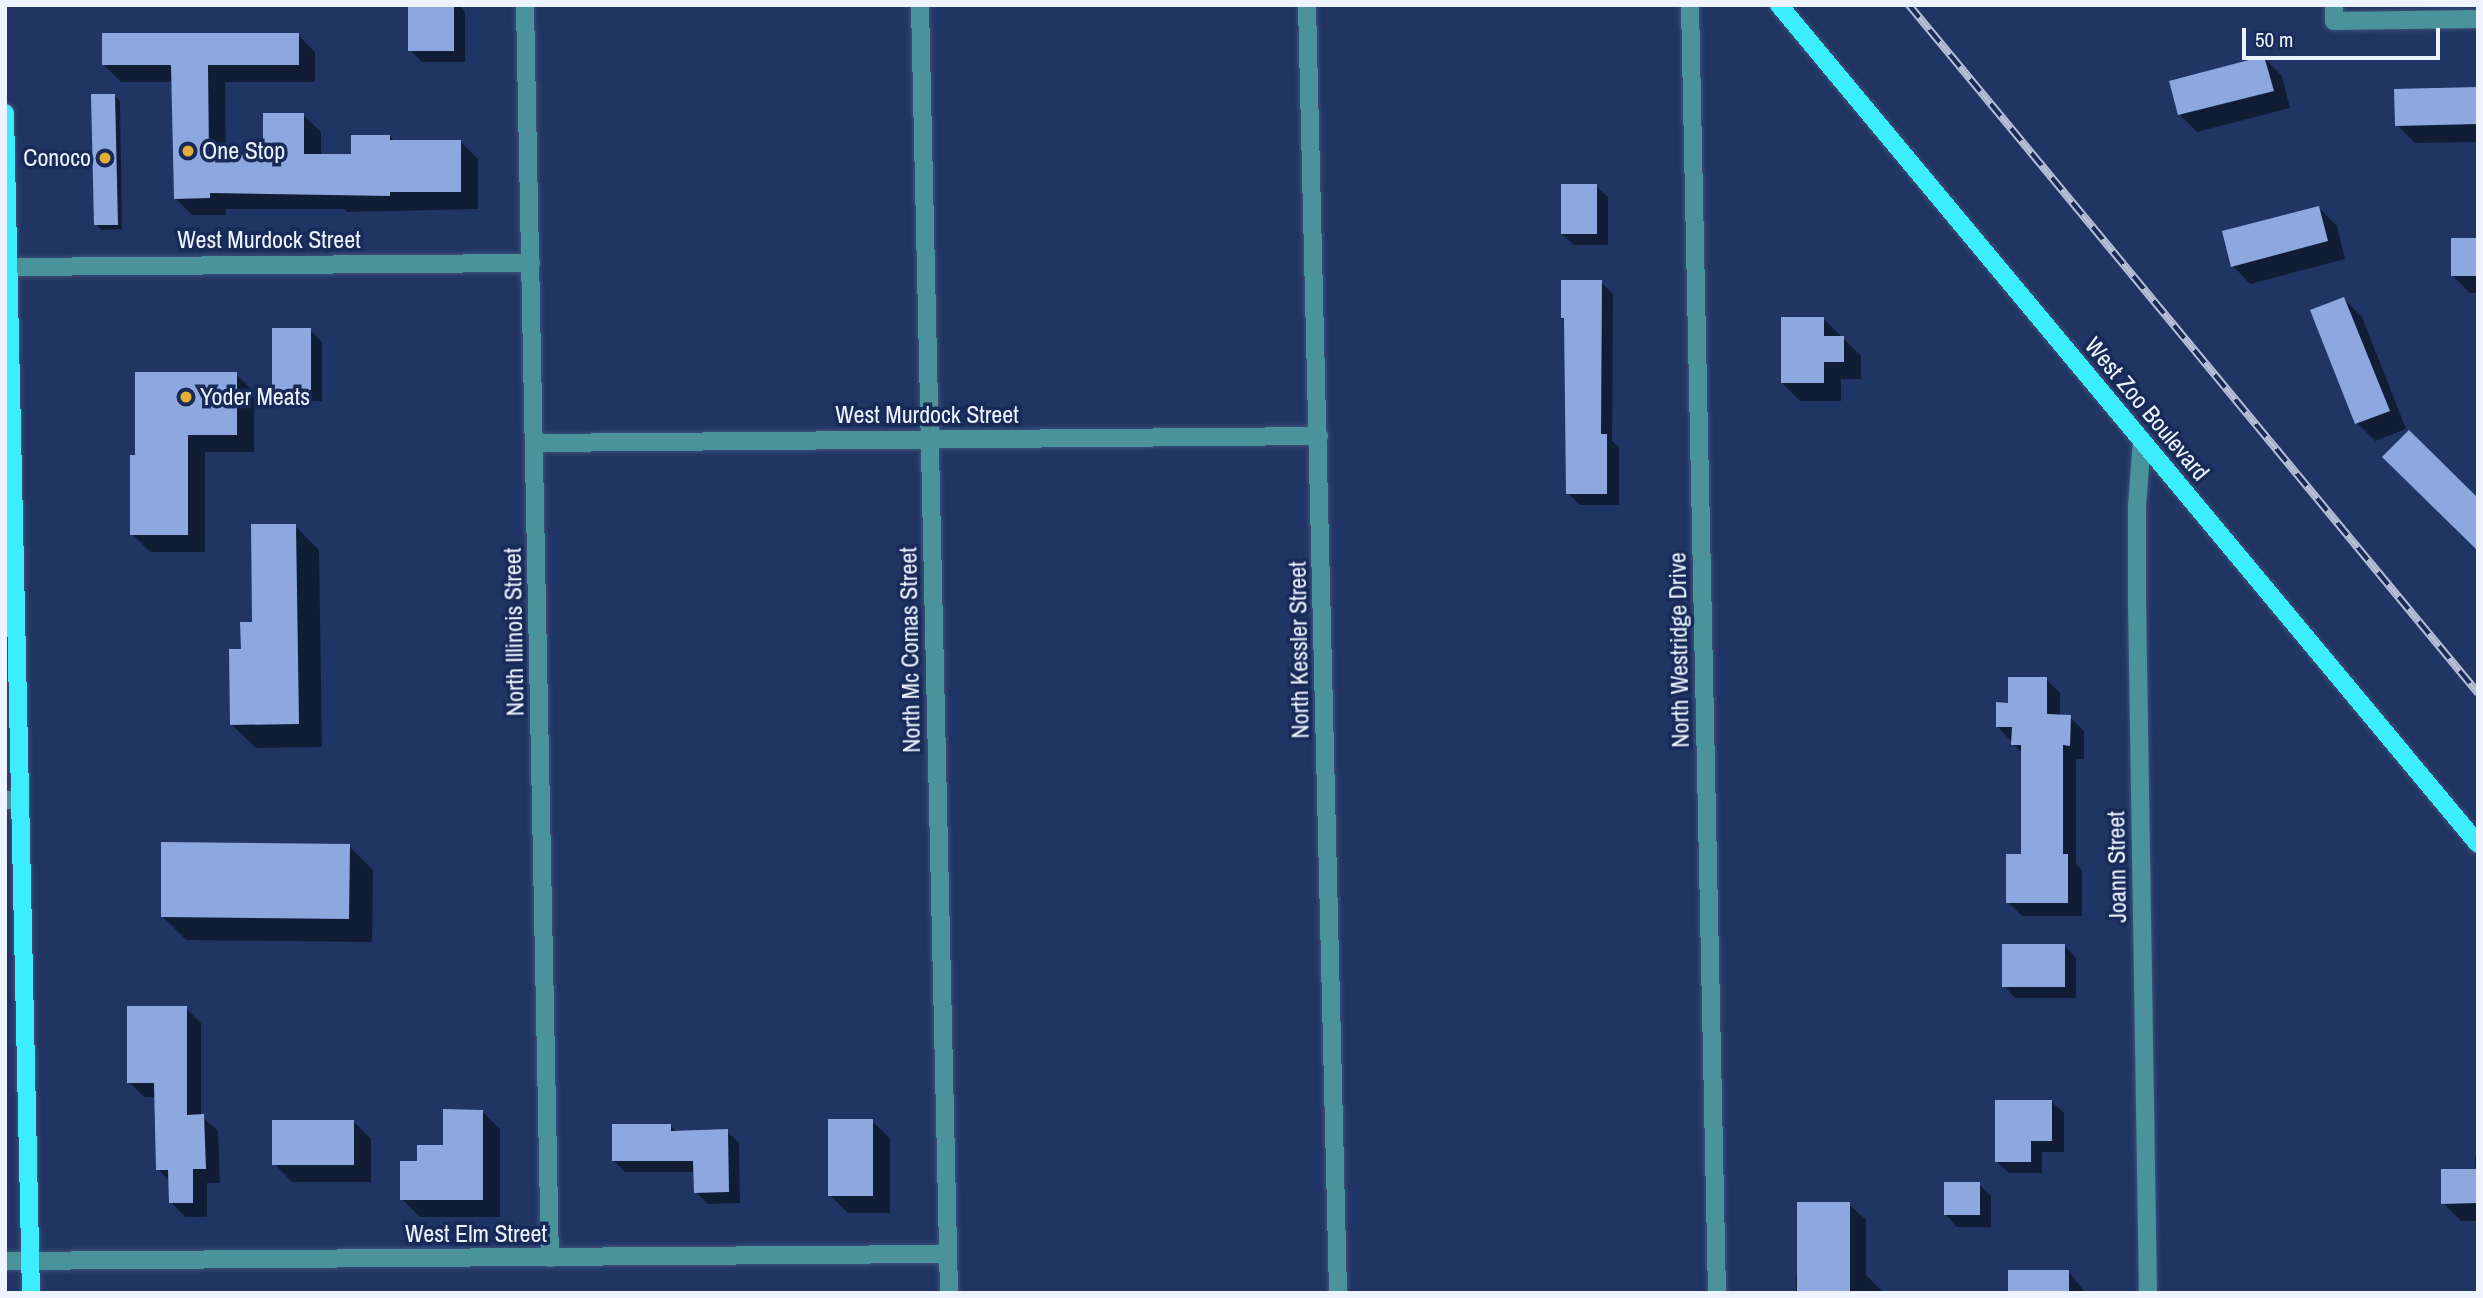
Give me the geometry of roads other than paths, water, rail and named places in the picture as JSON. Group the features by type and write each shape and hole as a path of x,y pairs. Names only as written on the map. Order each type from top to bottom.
{"main road":[{"name":"West Zoo Boulevard","path":"1779,5 2478,844"},
{"path":"5,113 13,800 31,1293"}],"street":[{"name":"North Illinois Street","path":"525,5 550,1258"},
{"name":"North Mc Comas Street","path":"920,5 949,1293"},
{"name":"North Kessler Street","path":"1307,5 1338,1293"},
{"name":"North Westridge Drive","path":"1690,5 1717,1293"},
{"path":"2334,13 2478,19"},
{"name":"West Murdock Street","path":"8,267 531,263"},
{"name":"West Murdock Street","path":"535,443 1319,436"},
{"name":"Joann Street","path":"2141,440 2137,506 2137,601 2148,1293"},
{"name":"West Elm Street","path":"5,1261 948,1254"}],"railway":[{"path":"1909,5 2478,693"}],"place":[{"name":"One Stop","path":"188,151"},
{"name":"Conoco","path":"105,158"},
{"name":"Yoder Meats","path":"186,397"}]}
